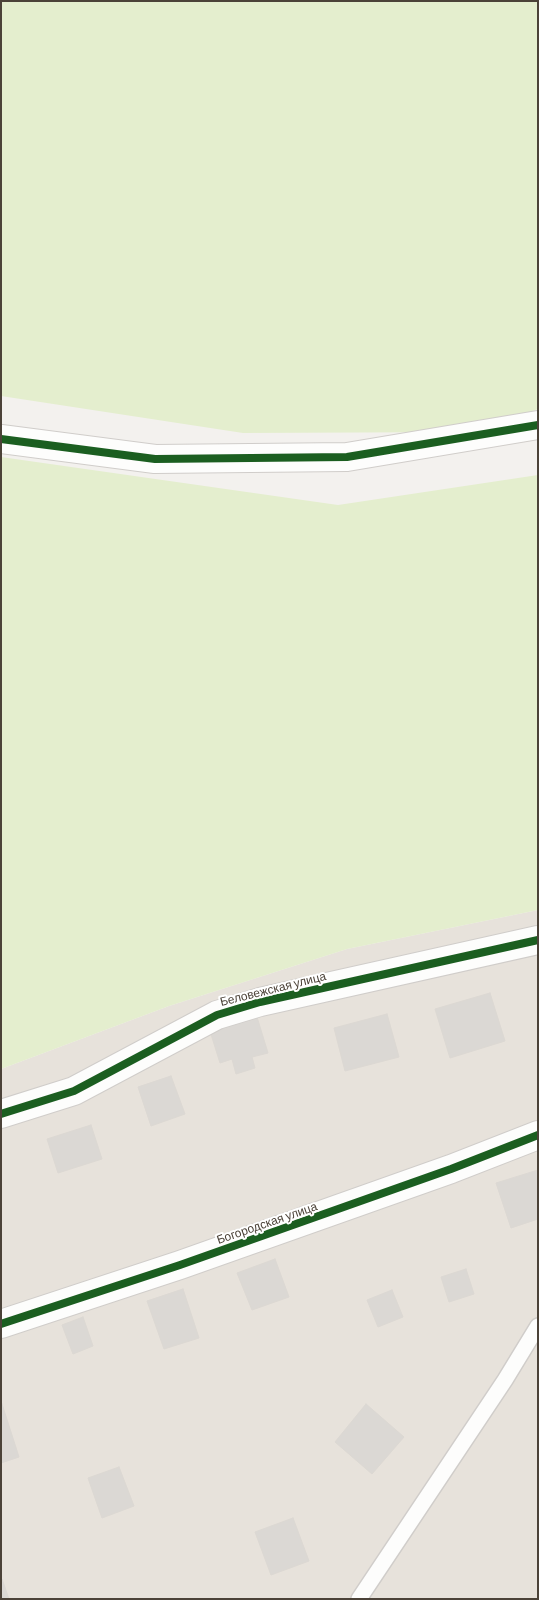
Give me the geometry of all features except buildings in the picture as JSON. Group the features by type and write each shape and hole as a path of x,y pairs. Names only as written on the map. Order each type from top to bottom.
{"street":[{"path":"1,438 155,459 347,457 538,425"},
{"name":"Беловежская улица","path":"1,1114 74,1091 217,1015 260,1002 538,940"},
{"name":"Богородская улица","path":"1,1324 189,1262 538,1136"}],"lane":[{"path":"359,1599 538,1326"}],"shaded area":[{"path":"538,910 538,1599 1,1599 1,1069 169,1006 347,949"}],"green space":[{"path":"1,1 538,1 538,409 474,432 243,433 1,396"},
{"path":"1,457 338,505 538,475 538,910 347,949 169,1006 1,1069"}],"cycle path":[{"path":"1,439 155,459 347,457 538,425"},
{"path":"1,1114 74,1091 217,1015 260,1002 538,940"},
{"path":"1,1324 180,1265 451,1169 538,1135"}]}
